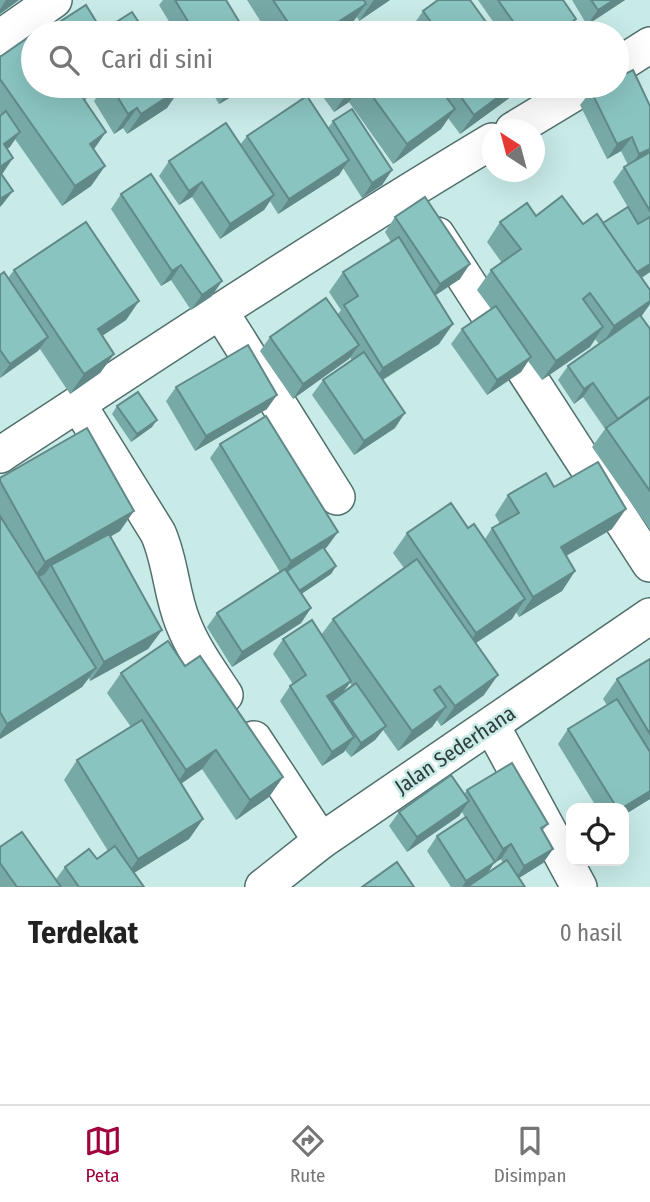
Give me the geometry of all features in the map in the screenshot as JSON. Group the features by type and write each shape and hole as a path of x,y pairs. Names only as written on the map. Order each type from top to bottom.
{"street":[{"path":"24,21 54,0"},
{"path":"0,38 21,23"},
{"path":"629,58 650,45"},
{"path":"531,119 566,98"},
{"path":"0,455 220,311 482,147"},
{"path":"409,191 650,564"},
{"path":"220,311 337,497"},
{"path":"78,404 162,541 182,622 193,643 321,841"},
{"name":"Jalan Sederhana","path":"263,887 321,841 650,616"},
{"path":"492,726 579,887"}],"building":[{"path":"175,0 226,0 239,21 188,21"},
{"path":"273,0 364,0 366,4 340,21 287,21"},
{"path":"438,0 470,0 485,21 430,21 423,11"},
{"path":"498,0 563,0 576,19 573,21 513,21"},
{"path":"591,0 614,0 598,10"},
{"path":"86,5 96,21 61,21"},
{"path":"132,12 138,21 118,21"},
{"path":"21,42 21,98 83,98 106,132 90,144 105,166 75,186 0,79 0,57"},
{"path":"633,70 650,106 650,149 639,154 632,137 617,144 594,98 629,98 629,72"},
{"path":"118,98 166,98 141,114 137,108 128,114"},
{"path":"304,98 308,98 349,160 289,199 247,136"},
{"path":"374,98 447,98 455,109 407,144"},
{"path":"462,98 497,98 474,115"},
{"path":"352,109 392,170 372,183 333,121"},
{"path":"6,111 20,132 4,144 13,158 0,167 0,116"},
{"path":"226,123 274,195 230,224 202,182 189,191 169,161"},
{"path":"650,152 650,211 624,167"},
{"path":"0,172 13,191 0,199"},
{"path":"151,174 222,281 202,295 181,265 172,271 121,194"},
{"path":"562,196 583,224 597,214 650,290 650,301 614,326 590,293 583,299 603,327 556,361 491,270 521,249 500,222 527,203 536,216"},
{"path":"425,197 470,264 440,284 395,217"},
{"path":"628,207 638,224 650,217 650,264 637,272 603,223"},
{"path":"86,222 139,301 98,329 114,354 84,374 14,270"},
{"path":"399,237 453,324 383,368 344,305 358,296 343,272"},
{"path":"4,272 48,337 10,364 0,350 0,275"},
{"path":"326,298 359,345 303,384 270,337"},
{"path":"496,306 531,357 497,380 462,329"},
{"path":"640,315 650,329 650,396 618,419 593,383 584,389 568,366"},
{"path":"248,345 277,395 206,436 176,387"},
{"path":"364,352 405,413 364,441 323,380"},
{"path":"138,392 157,420 137,434 117,406"},
{"path":"650,397 650,491 606,428"},
{"path":"266,416 338,532 291,561 220,444"},
{"path":"87,428 134,511 45,562 0,478"},
{"path":"598,462 626,509 561,547 575,571 533,597 492,528 519,513 508,495 546,473 554,487"},
{"path":"451,503 468,528 474,524 525,599 476,633 407,533"},
{"path":"0,516 96,668 7,724 0,712"},
{"path":"109,534 162,630 104,662 51,565"},
{"path":"323,547 336,566 299,591 287,571"},
{"path":"417,559 498,675 455,706 440,686 434,690 446,707 412,731 333,619"},
{"path":"285,569 311,608 242,652 217,613"},
{"path":"312,620 351,681 327,696 354,737 332,752 290,686 306,675 283,639"},
{"path":"168,641 185,666 200,656 283,777 250,800 216,750 186,770 121,673"},
{"path":"650,659 650,734 617,679"},
{"path":"356,683 386,726 361,743 332,701"},
{"path":"617,699 650,752 650,791 629,804 614,803 568,729"},
{"path":"142,720 203,819 138,859 77,760"},
{"path":"512,763 548,824 541,828 553,849 524,866 511,844 503,849 467,790"},
{"path":"451,775 469,801 417,837 399,812"},
{"path":"466,817 495,862 466,881 437,836"},
{"path":"22,832 61,887 17,887 0,863 0,847"},
{"path":"115,846 144,887 79,887 65,867 89,849 97,859"},
{"path":"507,860 525,887 467,887"},
{"path":"397,862 414,887 362,887"}]}
